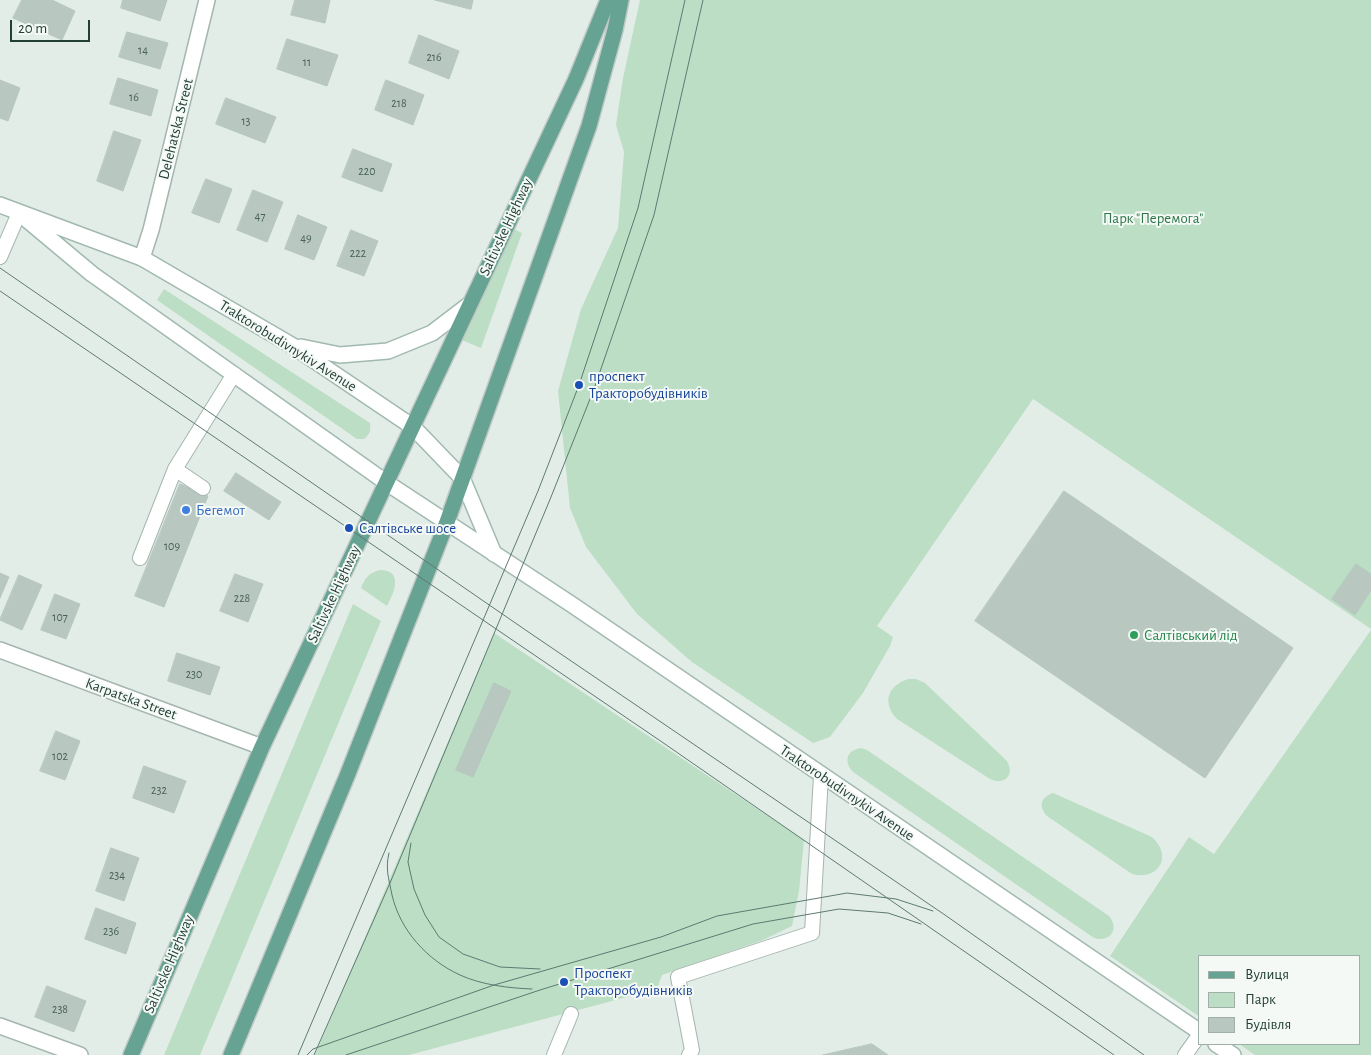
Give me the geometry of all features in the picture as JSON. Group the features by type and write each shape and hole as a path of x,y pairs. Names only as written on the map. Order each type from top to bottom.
{"main road":[{"name":"Delehatska Street","path":"142,258 151,230 207,0"},
{"name":"Saltivske Highway","path":"131,1055 262,747 576,79 608,0"},
{"path":"231,1055 347,776 446,522 589,126 615,30 621,0"},
{"name":"Traktorobudivnykiv Avenue","path":"0,205 82,234 142,258 293,346 413,427 462,478 494,554"},
{"name":"Traktorobudivnykiv Avenue","path":"19,213 92,274 387,483 571,604 1198,1032"},
{"path":"293,346 340,355 388,351 432,333 470,304"},
{"name":"Karpatska Street","path":"0,650 262,747"},
{"path":"0,1026 80,1055"},
{"path":"1218,1045 1233,1055"}],"lane":[{"path":"0,257 19,213"},
{"path":"140,558 175,469 234,374"},
{"path":"175,469 203,488"},
{"path":"689,1055 692,1050 678,977 812,933 821,776"},
{"path":"554,1055 571,1014"},
{"path":"1184,1055 1198,1036"}],"green space":[{"name":"Парк \"Перемога\"","path":"640,0 1371,0 1371,629 1033,399 877,626 893,637 890,646 863,693 830,737 813,743 692,662 637,614 586,547 570,508 558,391 581,309 618,228 624,152 616,125 623,78"},
{"path":"509,227 522,233 481,348 457,338"},
{"path":"164,289 370,423 369,434 364,439 357,439 157,300"},
{"path":"380,570 387,571 395,578 394,589 387,606 361,588 368,576"},
{"path":"353,604 381,621 200,1055 164,1055"},
{"path":"1371,630 1371,1055 1255,1055 1240,1045 1361,1045 1361,955 1198,955 1198,1016 1110,956 1189,837 1214,854"},
{"path":"494,633 804,840 799,891 792,926 763,940 662,975 657,989 409,1055 315,1055"},
{"path":"908,679 916,679 925,683 1006,760 1010,770 1004,780 995,781 990,779 897,719 889,707 889,696 895,686"},
{"path":"861,748 867,750 1109,916 1114,926 1112,934 1105,938 1094,938 853,772 848,764 848,757 852,751"},
{"path":"1053,793 1152,837 1162,852 1160,865 1149,874 1132,874 1047,816 1042,809 1042,802 1043,799"}],"building":[{"path":"22,0 52,0 75,11 62,40 13,18"},
{"path":"123,0 167,0 160,21 121,8"},
{"path":"295,0 330,0 325,23 291,15"},
{"path":"435,0 473,0 471,9"},
{"path":"127,32 168,43 160,69 119,57"},
{"path":"419,35 459,51 449,79 409,63"},
{"path":"287,39 338,55 327,86 277,69"},
{"path":"118,78 158,90 151,116 110,104"},
{"path":"0,80 20,88 8,121 0,118"},
{"path":"386,80 424,95 413,125 375,110"},
{"path":"226,98 276,117 265,143 216,124"},
{"path":"114,131 141,140 123,191 97,181"},
{"path":"353,149 392,164 382,192 342,177"},
{"path":"206,179 232,189 219,223 192,213"},
{"path":"253,190 283,202 267,242 237,230"},
{"path":"298,215 327,227 314,260 285,249"},
{"path":"351,230 378,241 364,276 337,266"},
{"path":"236,473 281,502 269,520 224,491"},
{"path":"180,484 208,496 164,607 135,596"},
{"name":"Салтівський лід","path":"1064,491 1293,648 1205,778 975,621"},
{"path":"1356,564 1371,574 1371,590 1355,615 1332,599"},
{"path":"0,573 9,577 0,598"},
{"path":"235,574 263,584 248,622 220,611"},
{"path":"19,575 42,585 22,630 0,620"},
{"path":"55,594 80,604 66,639 41,630"},
{"path":"177,653 220,667 210,695 168,681"},
{"path":"494,683 511,691 473,777 456,770"},
{"path":"56,731 80,741 65,780 40,771"},
{"path":"144,766 186,781 174,813 133,798"},
{"path":"111,848 139,858 124,901 96,891"},
{"path":"96,908 136,923 126,954 85,939"},
{"path":"47,986 86,1001 74,1032 35,1017"},
{"path":"872,1044 888,1055 823,1055"}],"tram line":[{"path":"298,1055 538,491 579,385 638,208 685,0"},
{"path":"314,1055 390,883 594,389 654,215 703,0"},
{"path":"0,268 527,631 945,915 1144,1055"},
{"path":"0,291 662,742 1114,1055"},
{"path":"411,843 408,862 414,889 425,915 439,937 463,954 500,967 540,969"},
{"path":"389,853 388,874 396,908 408,932 426,952 448,969 468,978 495,985 532,989"},
{"path":"307,1055 313,1049 494,985 661,937 717,916 847,893 896,899 933,911"},
{"path":"346,1055 540,990 753,924 839,909 888,913 921,924"}],"place":[{"name":"проспект Тракторобудівників","path":"579,385"},
{"name":"Бегемот","path":"186,510"},
{"name":"Салтівське шосе","path":"349,528"},
{"name":"Салтівський лід","path":"1134,635"},
{"name":"Проспект Тракторобудівників","path":"564,982"}]}
